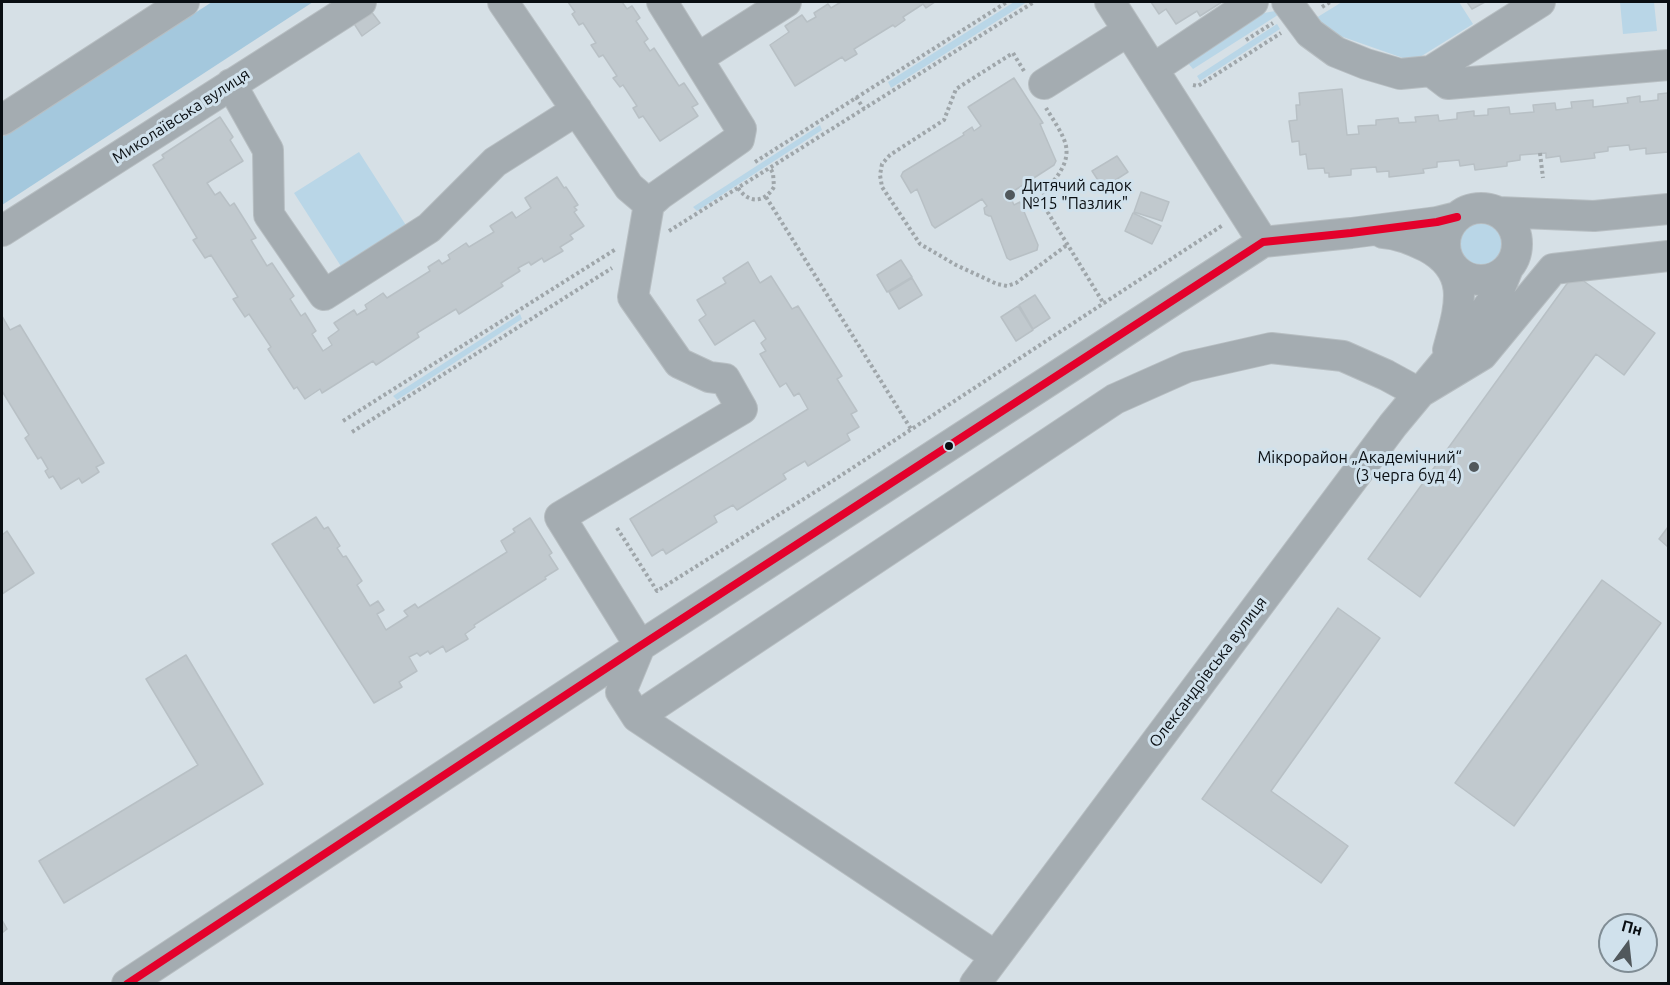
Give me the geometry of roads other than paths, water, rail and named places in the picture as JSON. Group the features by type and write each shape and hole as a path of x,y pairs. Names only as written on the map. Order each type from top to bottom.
{"street":[{"path":"2,120 184,2"},
{"name":"Миколаївська вулиця","path":"2,231 361,2"},
{"path":"503,2 629,187 645,228"},
{"path":"640,646 560,517 742,409 725,379 709,377 679,363 633,297 645,228 659,195 739,139 741,129 662,2"},
{"path":"698,58 786,2"},
{"path":"1110,2 1263,242"},
{"path":"1153,69 1253,2"},
{"path":"1281,12 1336,52 1400,74 1431,71 1539,2"},
{"path":"1040,91 1128,30"},
{"path":"1431,71 1448,84 1668,65"},
{"path":"231,84 268,150 269,216 324,295 429,228 495,162 577,110"},
{"path":"127,984 640,646 1263,242 1437,222 1466,211 1488,208 1498,212 1513,227 1516,249 1511,264"},
{"path":"1498,212 1594,216 1668,208"},
{"path":"1444,364 1460,308 1459,286 1446,256 1444,245 1450,224 1457,216"},
{"path":"1351,233 1395,234 1416,241 1459,273 1479,280 1500,275 1545,231 1594,216"},
{"path":"637,717 1115,399 1187,368 1271,348 1343,356 1419,393 1482,356 1553,269 1668,256"},
{"name":"Олександрівська вулиця","path":"975,984 1386,435 1467,336 1498,293 1511,264"},
{"path":"640,646 621,692 637,717 995,956"}],"place":[{"name":"Дитячий садок №15 \"Пазлик\"","path":"1010,195"},
{"name":"Мікрорайон „Академічний“ (3 черга буд 4)","path":"1474,467"}]}
